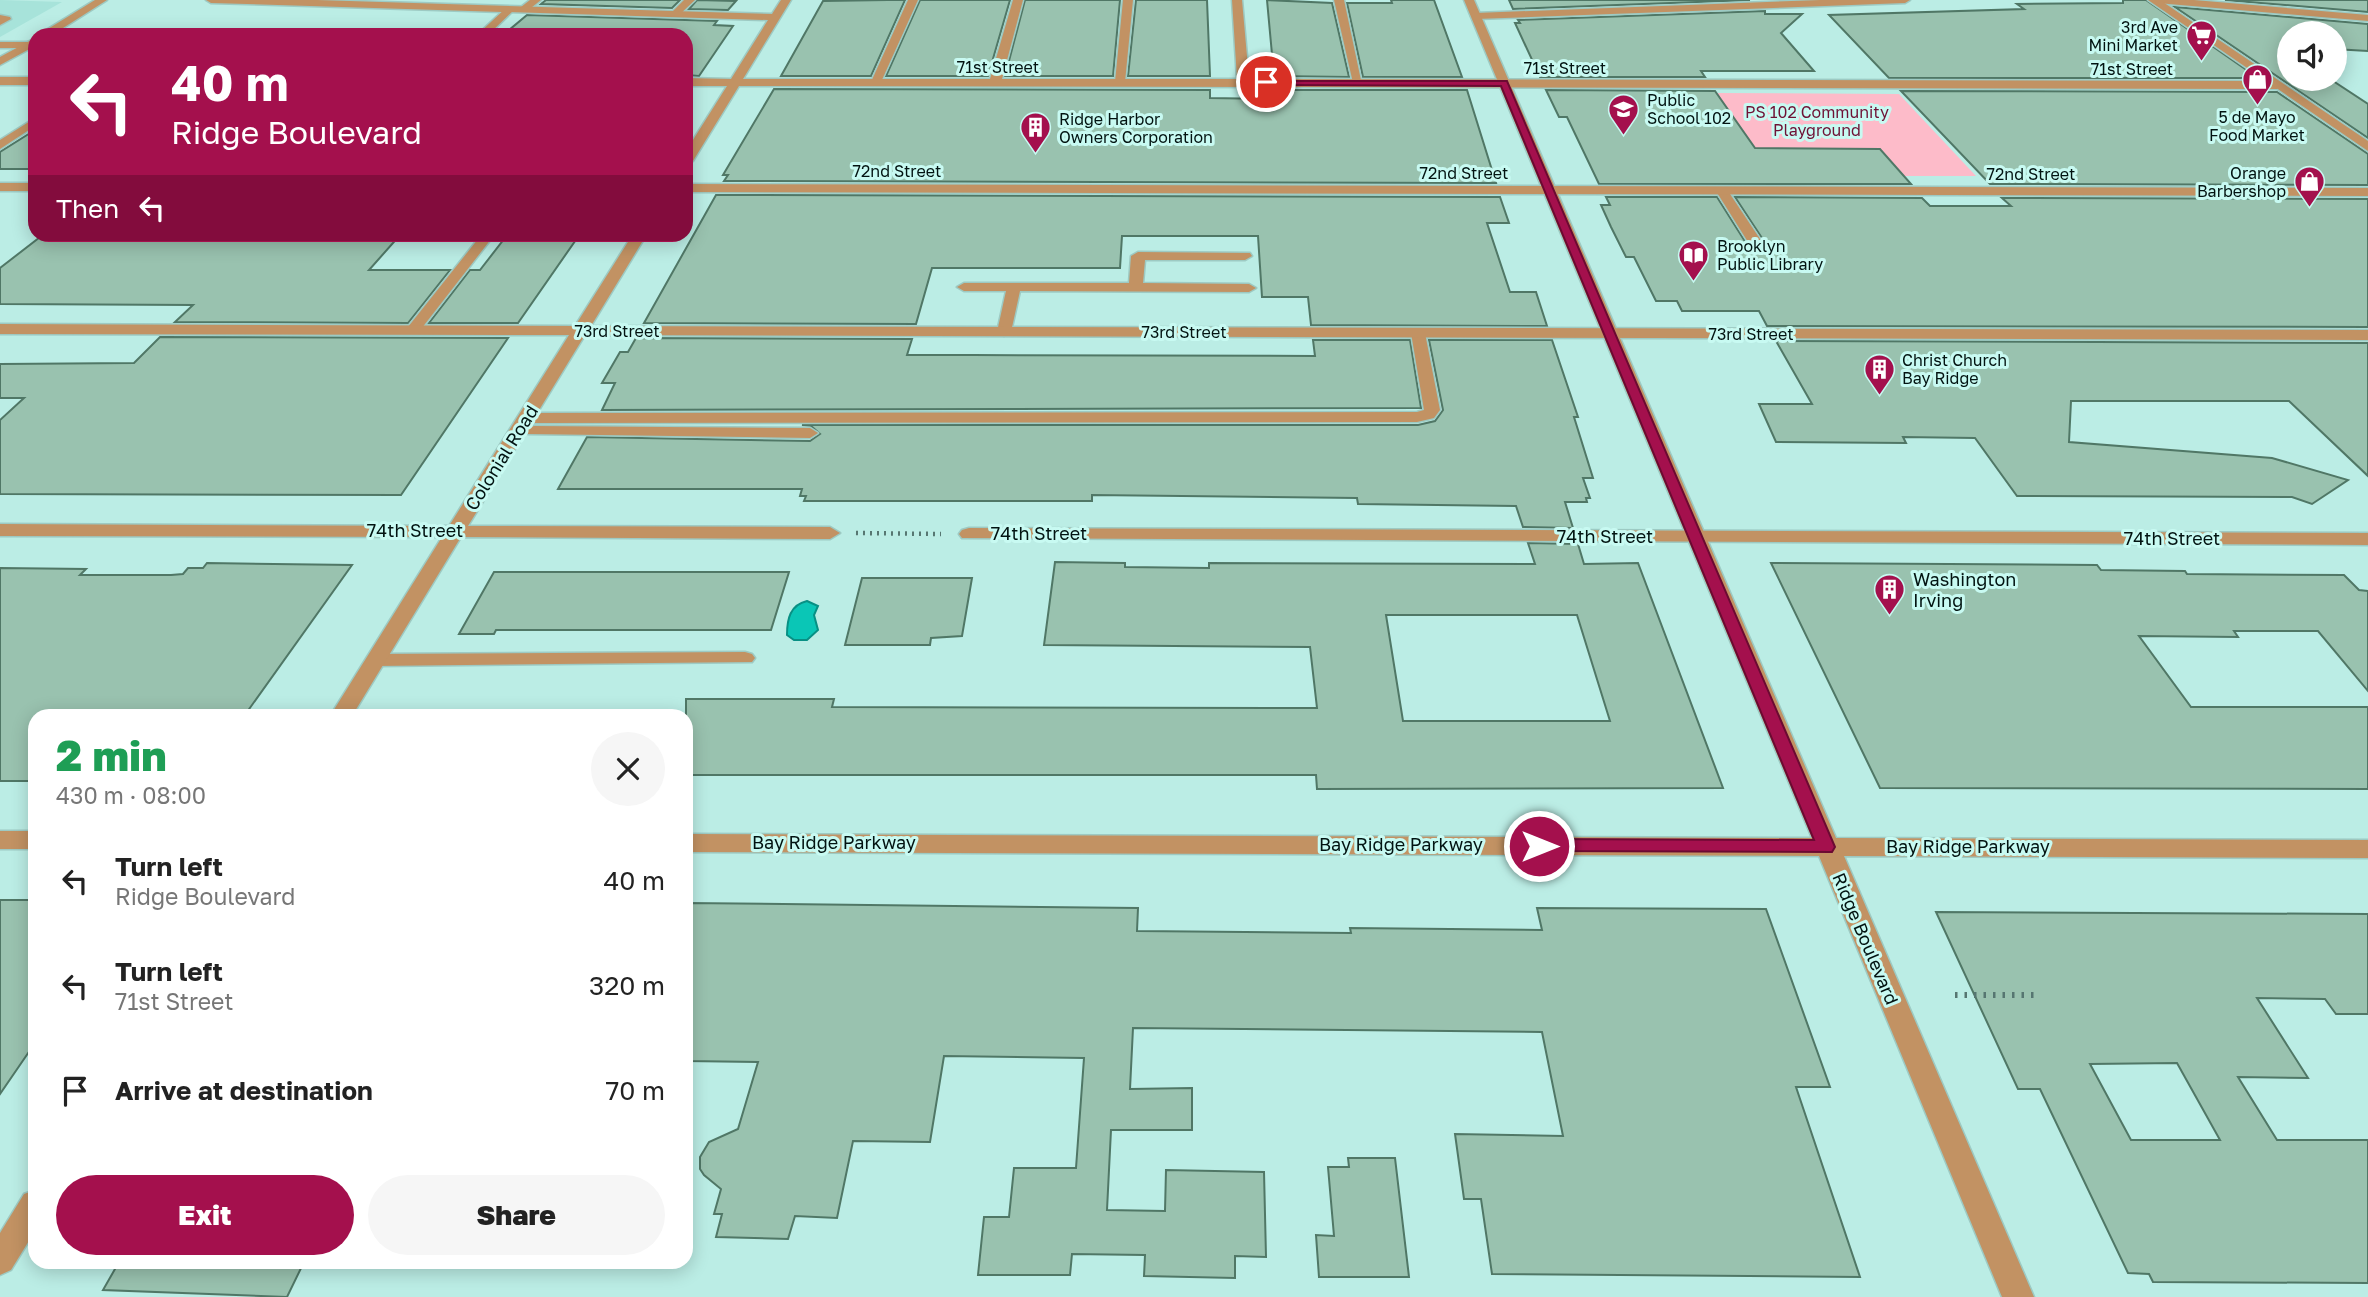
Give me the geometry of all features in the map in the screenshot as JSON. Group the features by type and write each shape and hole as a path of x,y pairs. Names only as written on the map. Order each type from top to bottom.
{"street":[{"path":"56,28 102,0"},
{"path":"211,0 776,17"},
{"path":"599,12 613,0"},
{"path":"693,150 786,0"},
{"path":"995,83 1018,0"},
{"path":"1237,0 1243,82"},
{"path":"1472,8 1905,0"},
{"path":"2155,0 2368,18"},
{"path":"2155,0 2277,85"},
{"name":"Ridge Boulevard","path":"1472,8 2018,1297"},
{"path":"0,62 28,48"},
{"path":"0,81 28,81"},
{"name":"71st Street","path":"693,82 2277,85"},
{"path":"2286,91 2368,147"},
{"path":"0,187 28,187"},
{"name":"72nd Street","path":"693,188 2368,192"},
{"name":"Colonial Road","path":"345,709 635,242"},
{"name":"73rd Street","path":"0,330 2368,335"},
{"name":"74th Street","path":"0,530 830,533"},
{"name":"74th Street","path":"969,534 2368,539"},
{"path":"0,840 28,840"},
{"name":"Bay Ridge Parkway","path":"693,843 2368,849"},
{"path":"0,1260 28,1215"}],"lane":[{"path":"524,9 536,0"},
{"path":"675,14 690,0"},
{"path":"876,82 913,0"},
{"path":"1119,82 1128,0"},
{"path":"1339,0 1358,83"},
{"path":"490,28 510,9"},
{"path":"0,45 28,47"},
{"path":"0,145 28,126"},
{"path":"1722,191 1755,242"},
{"path":"413,330 483,242"},
{"path":"1136,288 1138,256 1245,256"},
{"path":"964,287 1249,288"},
{"path":"1004,332 1014,287"},
{"path":"523,424 1417,417 1428,415 1432,410 1418,333"},
{"path":"523,424 810,433"},
{"path":"376,660 745,658"}],"path":[{"path":"830,533 969,534"},
{"path":"1955,995 2037,995"}],"shaded area":[{"path":"0,0 62,2 0,37"},
{"path":"807,601 818,606 814,615 818,630 807,640 794,640 787,635 789,618 793,609"}],"green space":[{"name":"PS 102 Community Playground","path":"1716,93 1899,94 1976,176 1903,176 1880,149 1673,148 1732,117"}],"building":[{"path":"546,0 680,0 672,8 541,4"},
{"path":"697,0 736,1 728,10 689,9"},
{"path":"905,0 871,76 781,76 823,1"},
{"path":"920,0 1010,0 988,76 886,76"},
{"path":"1025,0 1120,0 1113,76 1005,76"},
{"path":"1136,0 1207,0 1210,76 1128,76"},
{"path":"1267,0 1332,3 1349,77 1274,76"},
{"path":"1391,0 1434,0 1462,77 1363,77 1347,3 1392,3"},
{"path":"1509,0 1750,0 1513,9"},
{"path":"2123,0 2146,0 2258,78 1889,78 1829,15 2024,9 2017,4 2123,3"},
{"path":"2225,0 2368,0 2368,12"},
{"path":"2175,7 2334,21 2277,21 2277,76"},
{"path":"1765,11 1765,14 1802,14 1781,33 1814,71 1701,71 1705,77 1540,77 1515,23 1520,23 1518,20"},
{"path":"527,15 717,21 714,25 733,26 699,76 693,76 693,28 511,28"},
{"path":"2347,22 2368,24 2368,51 2347,50"},
{"path":"774,89 1210,90 1210,98 1271,99 1271,96 1275,96 1275,90 1467,90 1496,183 724,181 728,175 723,175"},
{"name":"Public School 102","path":"1546,90 1715,91 1755,148 1880,149 1911,184 1599,184 1567,117 1559,117"},
{"path":"2347,90 2368,104 2368,138 2299,91"},
{"path":"1901,91 2277,92 2368,154 2368,185 1990,184"},
{"path":"28,134 28,169 0,169 0,152"},
{"path":"716,195 1500,197 1509,223 1487,223 1510,292 1536,292 1547,326 1311,325 1308,297 1262,297 1258,236 1122,236 1120,268 932,268 916,324 644,323 690,242 693,242 693,236"},
{"path":"1606,197 1717,197 1746,243 1756,249 1762,246 1764,241 1735,197 1922,198 1930,206 2011,206 2002,198 2368,199 2368,327 1767,326 1759,311 1682,311 1677,301 1656,301 1634,257 1626,257 1611,227 1601,205 1610,205"},
{"path":"34,242 394,242 369,270 450,270 408,323 175,322 193,305 0,304 0,268"},
{"path":"502,242 574,242 518,323 429,323 470,270 480,270"},
{"path":"160,337 508,338 401,495 0,494 0,420 24,398 0,398 0,364 134,363"},
{"path":"636,338 912,339 907,355 1315,356 1313,340 1410,340 1421,408 602,410 615,383 602,383 620,352 628,352"},
{"path":"1429,340 1552,340 1578,417 1574,417 1593,478 1583,478 1590,498 1586,498 1587,502 1565,502 1573,528 1523,527 1516,506 1358,504 1357,498 1092,495 1092,501 804,501 806,496 800,496 802,489 558,489 587,437 810,441 820,434 811,426 802,425 1418,425 1435,421 1443,410"},
{"path":"1776,341 2368,343 2368,476 2289,401 2071,401 2069,442 2272,458 2348,480 2312,504 2292,497 2017,496 1975,438 1903,437 1906,443 1776,442 1759,404 1812,404"},
{"path":"1528,543 1578,544 1584,564 1638,563 1723,788 1317,789 1316,775 693,775 693,709 686,709 686,699 834,699 832,707 1317,708 1310,647 1044,645 1055,562 1125,563 1125,567 1209,568 1209,563 1535,564","holes":["1386,615 1577,615 1610,721 1403,721"]},
{"path":"207,563 352,565 249,709 28,709 28,781 0,781 0,568 86,569 80,575 171,575 183,574 188,568 203,568"},
{"path":"1771,563 2097,565 2101,570 2185,571 2187,574 2344,575 2359,590 2368,591 2368,691 2318,631 2234,631 2238,637 2139,636 2191,707 2368,707 2368,789 1880,788"},
{"path":"494,572 789,572 771,630 496,630 494,634 459,634"},
{"path":"862,578 972,578 962,636 931,638 930,645 845,645"},
{"path":"0,900 28,900 28,1053 0,1094"},
{"path":"693,903 1138,908 1137,931 1351,933 1350,928 1542,930 1537,908 1766,909 1830,1087 1796,1087 1860,1277 1492,1274 1481,1199 1464,1199 1455,1134 1563,1136 1542,1032 1133,1028 1130,1089 1192,1088 1192,1130 1111,1130 1107,1210 1165,1211 1166,1170 1264,1172 1266,1257 1235,1256 1235,1278 1144,1276 1145,1255 1072,1254 1070,1275 978,1275 984,1217 1009,1217 1014,1168 1076,1168 1084,1058 944,1056 930,1142 853,1141 837,1218 795,1216 788,1239 716,1237 722,1214 714,1214 721,1189 700,1169 700,1157 709,1142 738,1129 758,1062 693,1061"},
{"path":"1936,912 2368,914 2368,1014 2336,1014 2325,999 2257,998 2308,1078 2238,1077 2277,1140 2368,1140 2368,1283 2153,1282 2149,1274 2128,1273 2040,1089 2018,1089","holes":["2177,1063 2220,1140 2131,1140 2090,1064"]},
{"path":"1348,1158 1395,1158 1409,1277 1319,1277 1316,1235 1334,1236 1328,1167 1349,1167"},
{"path":"115,1269 301,1269 287,1297 103,1290"}],"place":[{"name":"3rd Ave Mini Market","path":"2201,63"},
{"name":"5 de Mayo Food Market","path":"2257,107"},
{"name":"Public School 102","path":"1624,136"},
{"name":"Ridge Harbor Owners Corporation","path":"1036,155"},
{"name":"Orange Barbershop","path":"2309,209"},
{"name":"Brooklyn Public Library","path":"1694,282"},
{"name":"Christ Church Bay Ridge","path":"1879,396"},
{"name":"Washington Irving","path":"1890,617"}],"route":[{"path":"1266,82 1504,83 1826,847 1539,846"}]}
